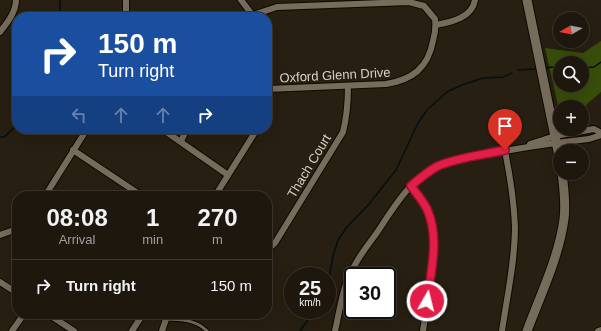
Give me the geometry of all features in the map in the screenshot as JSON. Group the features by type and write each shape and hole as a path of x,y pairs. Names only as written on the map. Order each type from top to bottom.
{"main road":[{"path":"527,0 557,144"},
{"path":"527,331 555,255 563,226 565,210 563,180"}],"street":[{"path":"12,12 16,0"},
{"path":"126,0 126,12"},
{"path":"241,0 251,12"},
{"path":"263,12 277,6 395,1 409,2 424,6 435,19 436,25 453,21 465,15 474,6 475,0"},
{"path":"0,32 9,20 12,13"},
{"name":"Oxford Glenn Drive","path":"272,90 398,82 418,72 426,62 432,50 436,25"},
{"name":"Thach Court","path":"272,246 343,132 347,118 348,86"},
{"path":"335,331 342,298 353,266 402,197 424,174 438,166 455,161 505,150 525,148 530,144 594,130 601,134"},
{"path":"48,191 84,134"},
{"path":"170,134 228,175"},
{"path":"181,141 184,134"},
{"path":"219,191 253,134"},
{"path":"73,150 134,191"},
{"path":"502,331 515,228 513,202 505,150"},
{"path":"411,186 427,210 432,225 434,238 433,257 423,331"},
{"path":"0,235 12,231"},
{"path":"0,282 12,290"},
{"path":"12,331 20,319"},
{"path":"56,319 74,331"},
{"path":"132,331 140,319"},
{"path":"162,331 165,319"}],"lane":[{"path":"181,319 196,323 207,331"}],"green space":[{"path":"601,41 601,92 589,102 589,100 557,100 555,92 589,92 589,56 553,56 553,83 545,48 583,53"}],"waterway":[{"path":"60,0 60,12"},
{"path":"589,67 594,67 601,62"},
{"path":"546,68 553,67"},
{"path":"518,70 537,69"},
{"path":"331,267 338,240 347,227 369,204 396,170 418,123 427,110 447,92 462,85 483,78 503,77 512,73"},
{"path":"0,137 4,137 12,130"},
{"path":"300,331 309,319"}],"route":[{"path":"427,301 434,238 432,225 427,210 411,186 424,174 438,166 505,150"}]}
